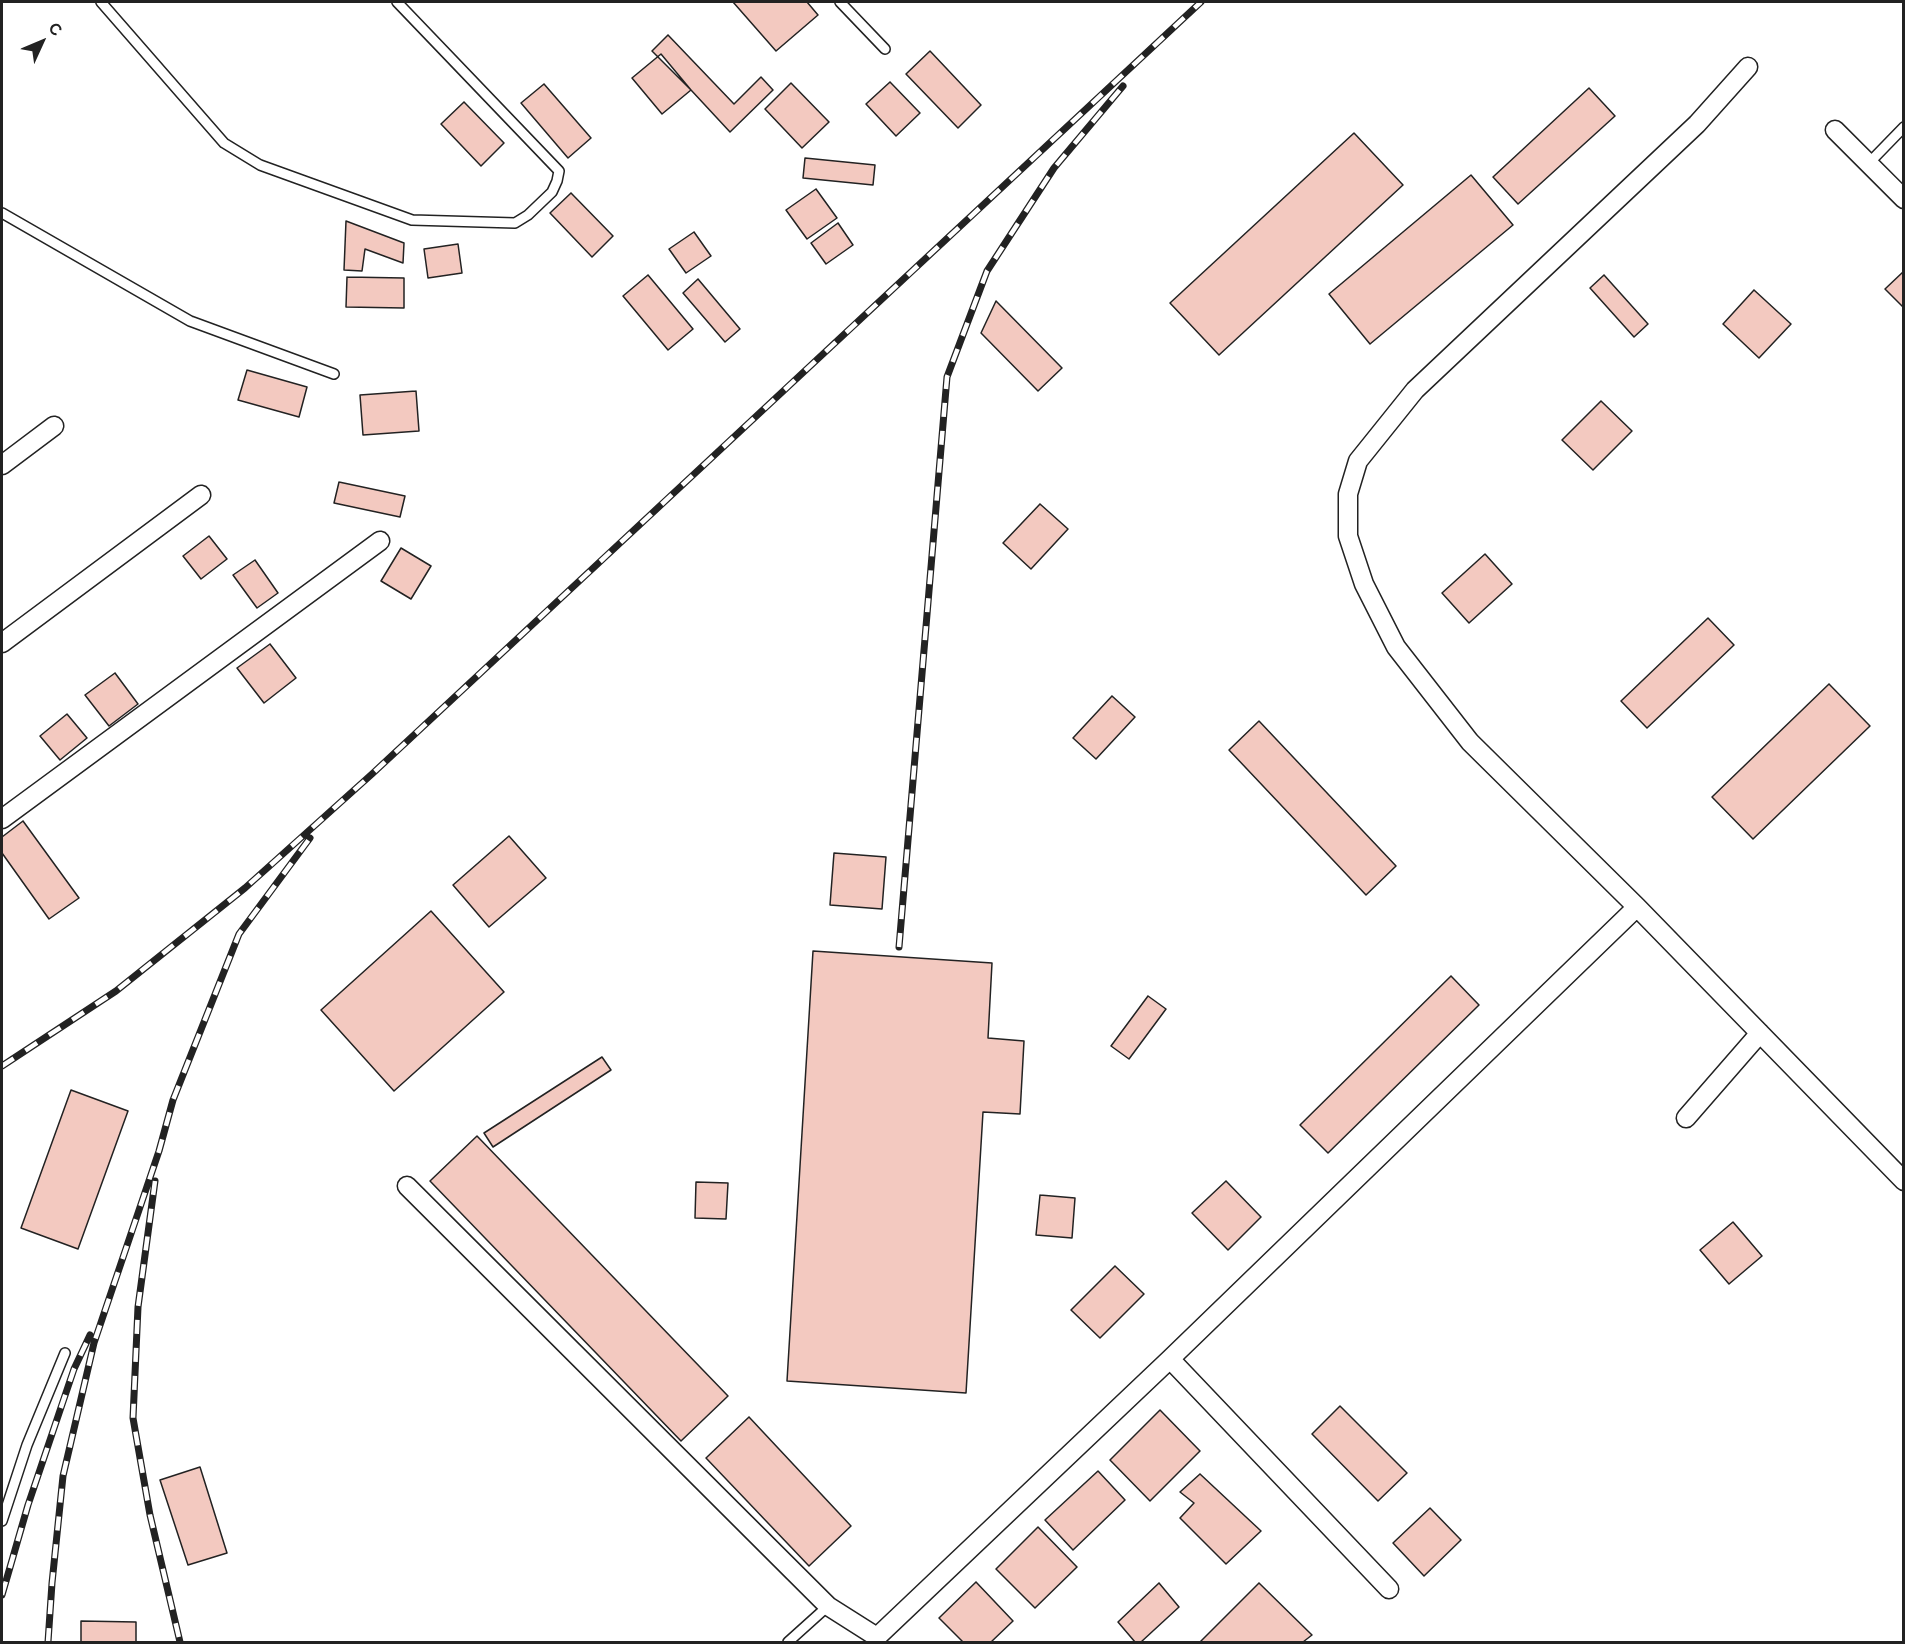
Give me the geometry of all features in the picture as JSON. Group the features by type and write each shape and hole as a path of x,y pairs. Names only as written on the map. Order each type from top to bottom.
{"street":[{"path":"1748,67 1697,124 1416,390 1358,460 1348,494 1348,536 1364,584 1396,647 1470,742 1637,907 1904,1181"},
{"path":"1834,130 1904,199"},
{"path":"2,465 54,426"},
{"path":"2,643 201,495"},
{"path":"2,819 380,541"},
{"path":"407,1186 828,1606 881,1640 1637,907"},
{"path":"1686,1118 1760,1033"},
{"path":"1170,1359 1389,1589"}],"lane":[{"path":"101,2 224,142 260,165 412,220 515,223 528,215 552,192 559,171 397,2"},
{"path":"840,2 885,49"},
{"path":"1868,164 1904,127"},
{"path":"2,213 190,321 334,374"},
{"path":"2,1521 27,1445 65,1353"},
{"path":"788,1642 828,1606"}],"building":[{"path":"733,2 807,2 818,15 776,51"},
{"path":"668,35 734,104 761,77 773,90 730,132 652,51"},
{"path":"930,51 981,105 958,128 906,74"},
{"path":"661,54 691,90 662,114 632,78"},
{"path":"890,82 920,113 896,136 866,104"},
{"path":"791,83 829,122 802,148 765,109"},
{"path":"544,84 591,138 568,158 521,103"},
{"path":"1589,88 1615,116 1518,204 1493,177"},
{"path":"464,102 504,143 481,166 441,124"},
{"path":"1354,133 1403,185 1219,355 1170,303"},
{"path":"805,158 875,165 873,185 803,178"},
{"path":"1471,175 1513,225 1370,344 1329,294"},
{"path":"816,189 837,218 807,239 786,210"},
{"path":"571,193 613,236 592,257 550,213"},
{"path":"346,221 404,243 403,263 365,249 362,271 344,270"},
{"path":"838,223 853,245 826,264 811,243"},
{"path":"694,232 711,256 686,273 669,249"},
{"path":"458,244 462,273 428,278 424,249"},
{"path":"1904,271 1904,308 1885,289"},
{"path":"648,275 693,329 668,350 623,296"},
{"path":"1604,275 1648,324 1634,337 1590,288"},
{"path":"347,277 404,278 404,308 346,307"},
{"path":"698,279 740,329 725,342 683,293"},
{"path":"1754,290 1791,324 1759,358 1723,324"},
{"path":"996,301 1062,368 1038,391 981,333"},
{"path":"247,370 307,387 299,417 238,400"},
{"path":"416,391 419,431 363,435 360,395"},
{"path":"1601,401 1632,431 1593,470 1562,440"},
{"path":"339,482 405,496 400,517 334,503"},
{"path":"1040,504 1068,529 1031,569 1003,543"},
{"path":"209,536 227,559 201,579 183,556"},
{"path":"401,548 431,566 411,599 381,581"},
{"path":"1485,554 1512,584 1469,623 1442,593"},
{"path":"255,560 278,593 257,608 233,575"},
{"path":"1708,618 1734,645 1647,728 1621,701"},
{"path":"270,644 296,678 264,703 237,668"},
{"path":"115,673 138,704 109,726 85,695"},
{"path":"1829,684 1870,726 1753,839 1712,797"},
{"path":"1112,696 1135,717 1096,759 1073,738"},
{"path":"67,714 87,738 60,760 40,736"},
{"path":"1259,721 1396,866 1366,895 1229,750"},
{"path":"23,821 79,898 49,919 2,853 2,837"},
{"path":"509,836 546,878 489,927 453,885"},
{"path":"834,853 886,857 882,909 830,905"},
{"path":"431,911 504,992 394,1091 321,1010"},
{"path":"813,951 992,963 988,1038 1024,1041 1020,1114 983,1112 966,1393 787,1381"},
{"path":"1451,976 1479,1005 1328,1153 1300,1125"},
{"path":"1148,996 1166,1009 1129,1059 1111,1046"},
{"path":"602,1057 611,1070 493,1147 484,1133"},
{"path":"71,1090 128,1111 78,1249 21,1228"},
{"path":"477,1136 728,1396 681,1441 430,1181"},
{"path":"1226,1181 1261,1217 1228,1250 1192,1213"},
{"path":"696,1182 728,1183 726,1219 695,1218"},
{"path":"1040,1195 1075,1198 1072,1238 1036,1235"},
{"path":"1733,1222 1762,1256 1729,1284 1700,1250"},
{"path":"1115,1266 1144,1294 1100,1338 1071,1310"},
{"path":"1340,1406 1407,1473 1378,1501 1312,1434"},
{"path":"1160,1410 1200,1451 1150,1501 1110,1460"},
{"path":"749,1417 851,1526 809,1566 706,1458"},
{"path":"200,1467 227,1553 188,1565 160,1480"},
{"path":"1098,1471 1125,1500 1073,1550 1045,1520"},
{"path":"1200,1474 1261,1531 1226,1564 1180,1518 1194,1503 1180,1492"},
{"path":"1430,1508 1461,1540 1424,1576 1393,1543"},
{"path":"1038,1527 1077,1567 1035,1608 996,1569"},
{"path":"976,1582 1013,1621 991,1642 963,1642 939,1618"},
{"path":"1159,1583 1179,1607 1141,1642 1135,1642 1118,1622"},
{"path":"1259,1583 1312,1635 1303,1642 1200,1642"},
{"path":"81,1621 136,1622 136,1642 81,1642"}],"railway":[{"path":"2,1066 116,991 245,888 372,774 1201,2"},
{"path":"899,947 947,377 987,271 1054,168 1123,86"},
{"path":"48,1642 63,1476 94,1343 159,1151 173,1100 239,934 310,838"},
{"path":"155,1181 138,1307 133,1418 150,1515 180,1642"},
{"path":"2,1595 28,1505 74,1369 90,1335"}]}
